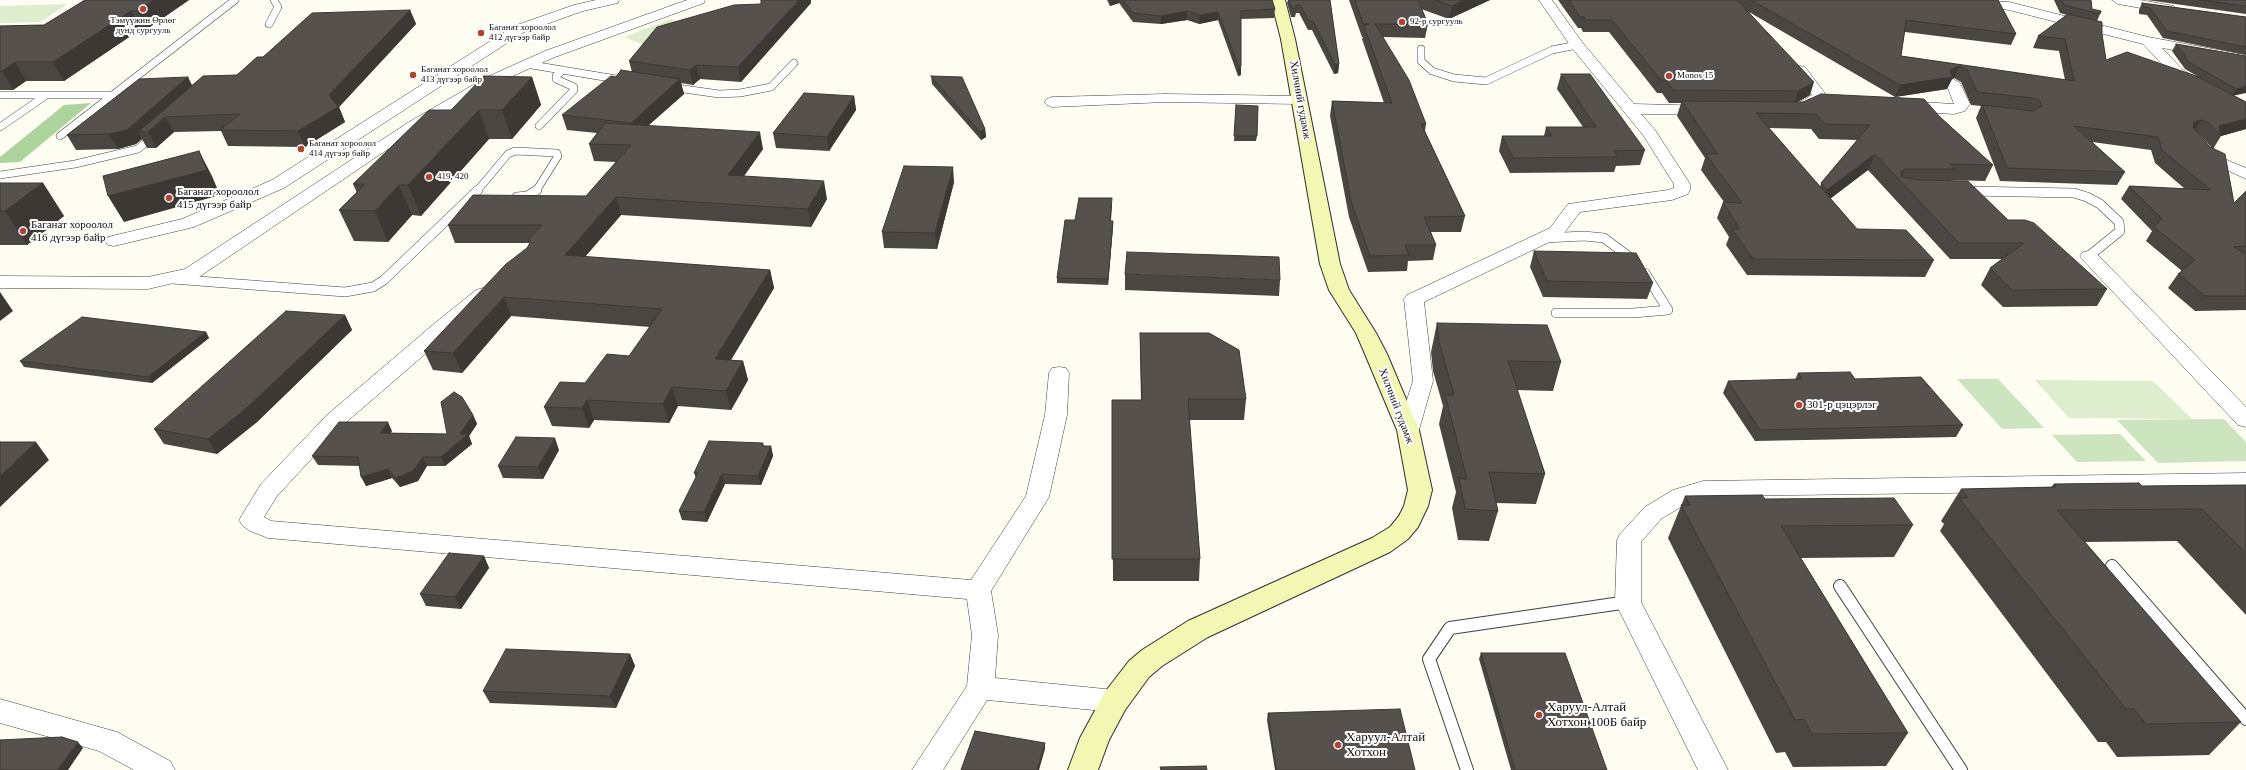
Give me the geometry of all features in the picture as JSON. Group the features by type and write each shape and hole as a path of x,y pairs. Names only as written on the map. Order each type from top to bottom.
{"main road":[{"name":"Хилчний гудамж","path":"1083,770 1095,738 1115,701 1139,669 1182,638 1381,545 1399,532 1409,520 1420,490 1418,472 1408,430 1376,354 1366,333 1339,290 1330,264 1288,39 1278,0"}],"street":[{"path":"114,242 188,223 278,184 520,29 578,8 613,0"},
{"path":"0,282 148,283 172,280 201,268 414,126 492,80 526,64 699,0"},
{"path":"1408,430 1423,381 1414,299 1556,232 1574,208 1672,195 1682,190 1682,184 1650,133 1577,45 1545,0"},
{"path":"1971,0 2023,5 2148,41 2246,59"},
{"path":"2118,0 2178,10"},
{"path":"2148,41 2178,73 2246,112"},
{"path":"1781,110 1797,110 1820,96 1800,70"},
{"path":"1953,83 1962,104 1960,108 1954,109"},
{"path":"1052,102 1165,98 1300,100"},
{"path":"1812,102 1836,103"},
{"path":"1891,105 1976,112"},
{"path":"1630,109 1723,110"},
{"path":"392,110 414,126"},
{"path":"2194,139 2209,156 2246,174"},
{"path":"2089,256 2246,420"},
{"path":"502,280 442,327 335,420 269,490 258,506 252,520 258,525 268,529 978,590"},
{"path":"927,770 980,688 985,635 978,590 1037,497 1056,415 1059,372"},
{"path":"1713,770 1628,602 1629,540 1653,513 1681,496 1703,489 2246,481"},
{"path":"980,688 1115,701"},
{"path":"0,711 107,741 160,770"}],"lane":[{"path":"60,136 236,0"},
{"path":"270,24 278,8 277,3 274,0"},
{"path":"1421,49 1421,61 1432,71 1454,78 1486,81 1552,50 1577,45"},
{"path":"659,86 719,94 740,93 771,87 794,63"},
{"path":"526,64 629,81"},
{"path":"539,126 574,90 574,87 556,79 556,76 563,70"},
{"path":"127,84 158,84"},
{"path":"0,96 112,95"},
{"path":"0,127 45,96"},
{"path":"0,175 75,164 138,149 160,129"},
{"path":"172,280 340,292 364,289 384,280 488,180 508,154 515,151 557,153 558,156 535,193 527,196 508,198"},
{"path":"1959,191 2074,193 2087,197 2100,204 2119,222 2120,231 2089,256"},
{"path":"456,212 479,204"},
{"path":"1543,238 1584,236 1604,238 1629,255 1641,267 1668,310 1633,314 1556,313"},
{"path":"2112,566 2246,719"},
{"path":"1840,586 1961,770"},
{"path":"1467,770 1429,659 1450,628 1628,602"}],"green space":[{"path":"68,4 40,22 0,23 0,6"},
{"path":"671,19 693,28 647,46 624,37"},
{"path":"91,103 20,162 0,163 0,157 64,105"},
{"path":"1957,379 1998,379 2044,428 2002,429"},
{"path":"2035,380 2153,381 2192,419 2069,418"},
{"path":"2224,419 2246,442 2246,461 2158,463 2117,420"},
{"path":"2120,434 2146,461 2077,462 2052,435"}],"building":[{"path":"85,0 154,0 138,11 131,11 53,62 15,62 0,71 0,26 44,25"},
{"path":"761,0 799,0 738,67 696,65 690,70 629,61 657,27 734,5 761,4"},
{"path":"1123,0 1272,0 1275,9 1241,11 1241,66 1239,67 1218,12 1200,15 1187,11 1161,16 1133,13"},
{"path":"1289,0 1330,0 1339,64 1335,65 1313,21 1309,21 1300,5 1296,5 1296,8 1292,8"},
{"path":"1355,0 1418,0 1428,24 1375,24 1409,80 1426,124 1421,124 1465,216 1424,217 1436,245 1405,245 1409,255 1370,256 1351,201 1332,101 1392,103 1364,26 1369,24 1363,24"},
{"path":"1435,0 1464,0 1452,6"},
{"path":"1569,0 1737,0 1814,82 1798,91 1673,90 1666,80 1661,80 1612,20 1586,20 1584,17 1580,17"},
{"path":"1751,0 1998,0 2016,34 1906,20 1901,56 2074,81 2065,39 2038,36 2068,14 2102,22 2102,34 2106,60 2127,52 2196,76 2246,102 2246,119 2219,126 2221,136 2208,122 2201,120 2194,122 2193,127 2210,147 2225,154 2234,203 2246,191 2246,246 2234,247 2246,255 2246,296 2205,296 2178,274 2195,260 2154,227 2162,219 2129,186 2211,190 2162,150 2158,137 2074,126 2125,172 2007,168 1982,105 2033,111 2042,106 2039,100 2033,98 1977,92 1967,70 1959,66 1950,70 1952,77 1900,85"},
{"path":"2062,0 2091,0 2092,9 2101,11 2100,14 2064,5"},
{"path":"2200,0 2246,0 2246,6"},
{"path":"2142,3 2246,17 2246,47 2167,31 2150,8 2143,7"},
{"path":"410,10 329,95 338,107 298,131 220,130 240,114 165,117 148,132 138,132 203,76 237,75 257,57 263,57 312,13"},
{"path":"2176,44 2246,56 2246,86 2236,89 2189,62"},
{"path":"621,70 680,79 631,123 562,115 611,76 616,77"},
{"path":"1561,74 1590,74 1645,150 1614,151 1618,157 1513,158 1502,136 1552,136 1546,127 1596,127"},
{"path":"484,76 532,77 502,110 479,110 408,185 399,185 375,211 339,210 365,184 353,184 429,110 451,110"},
{"path":"931,76 962,77 985,129 980,132"},
{"path":"188,77 127,130 109,134 67,135 139,79"},
{"path":"804,93 854,96 827,137 773,133"},
{"path":"1821,94 1924,99 1940,117 1993,165 1950,164 1956,169 1905,169 1901,172 1901,177 1918,180 1968,181 2008,220 2025,220 2034,223 2107,289 2012,290 1990,268 2024,243 1959,243 1875,154 1827,190 1821,183 1870,125 1825,124 1816,114 1756,113 1857,229 1906,230 1934,260 1753,259 1732,229 1740,229 1723,202 1742,203 1706,154 1718,154 1682,101 1803,102"},
{"path":"1236,105 1258,106 1257,136 1234,136"},
{"path":"605,123 760,132 728,175 824,181 808,209 616,197 565,255 770,270 715,359 743,361 726,391 672,387 663,404 587,400 582,408 544,407 560,382 585,383 607,354 629,356 662,309 504,297 453,353 424,351 506,264 527,248 530,243 528,240 542,225 448,225 473,195 586,196 631,145 589,144"},
{"path":"199,151 207,170 108,196 103,176"},
{"path":"904,166 953,167 935,233 882,232"},
{"path":"0,183 43,183 5,211 0,211"},
{"path":"1079,198 1112,198 1110,221 1113,221 1108,279 1057,278 1065,220 1075,220"},
{"path":"1534,251 1636,253 1653,283 1547,281"},
{"path":"1127,252 1279,257 1280,280 1125,274"},
{"path":"286,311 345,315 248,407 208,439 154,429"},
{"path":"82,317 206,332 148,377 20,361"},
{"path":"1437,323 1547,325 1561,362 1508,361 1545,474 1489,472 1498,511 1465,509 1459,478 1467,479 1445,395 1454,395 1439,342"},
{"path":"1140,333 1209,333 1239,350 1246,399 1188,399 1200,559 1112,559 1112,400 1142,400"},
{"path":"1850,372 1855,379 1921,377 1963,425 1760,430 1728,381 1802,379 1798,373"},
{"path":"454,392 462,397 473,415 460,434 468,434 441,457 423,457 413,471 396,478 388,469 361,477 358,457 312,456 339,422 388,422 380,433 447,434 441,402"},
{"path":"516,437 555,438 538,467 498,466"},
{"path":"709,441 763,443 762,446 771,446 758,476 722,474 704,512 679,511 698,473 694,473"},
{"path":"0,442 36,442 0,476"},
{"path":"2139,483 2142,486 2246,485 2246,553 2202,509 2057,510 2241,722 2146,724 2134,709 2126,709 1959,498 1968,498 1961,489 2056,487 2054,484"},
{"path":"1762,495 1765,499 1894,498 1913,525 1781,526 1908,733 1812,734 1804,719 1795,720 1681,505 1690,505 1685,496"},
{"path":"449,553 484,556 455,597 420,594"},
{"path":"506,649 630,654 610,696 483,691"},
{"name":"Харуул-Алтай Хотхон 100Б байр","path":"1481,653 1565,653 1607,770 1515,770"},
{"name":"Харуул-Алтай Хотхон","path":"1400,709 1415,770 1276,770 1268,713"},
{"path":"975,731 1045,743 1037,770 961,770"},
{"path":"62,737 78,742 57,770 0,770 0,740"},
{"path":"1206,766 1207,770 1161,770 1160,767"}],"place":[{"name":"Тэмүүжин Өрлөг дунд сургууль","path":"143,9"},
{"name":"92-р сургууль","path":"1402,22"},
{"name":"Баганат хороолол 412 дүгээр байр","path":"481,33"},
{"name":"Баганат хороолол 413 дүгээр байр","path":"413,75"},
{"name":"Monos 15","path":"1669,76"},
{"name":"Баганат хороолол 414 дүгээр байр","path":"301,149"},
{"name":"419, 420","path":"429,177"},
{"name":"Баганат хороолол 415 дүгээр байр","path":"169,198"},
{"name":"Баганат хороолол 416 дүгээр байр","path":"23,231"},
{"name":"301-р цэцэрлэг","path":"1799,405"},
{"name":"Харуул-Алтай Хотхон 100Б байр","path":"1539,715"},
{"name":"Харуул-Алтай Хотхон","path":"1338,745"}]}
